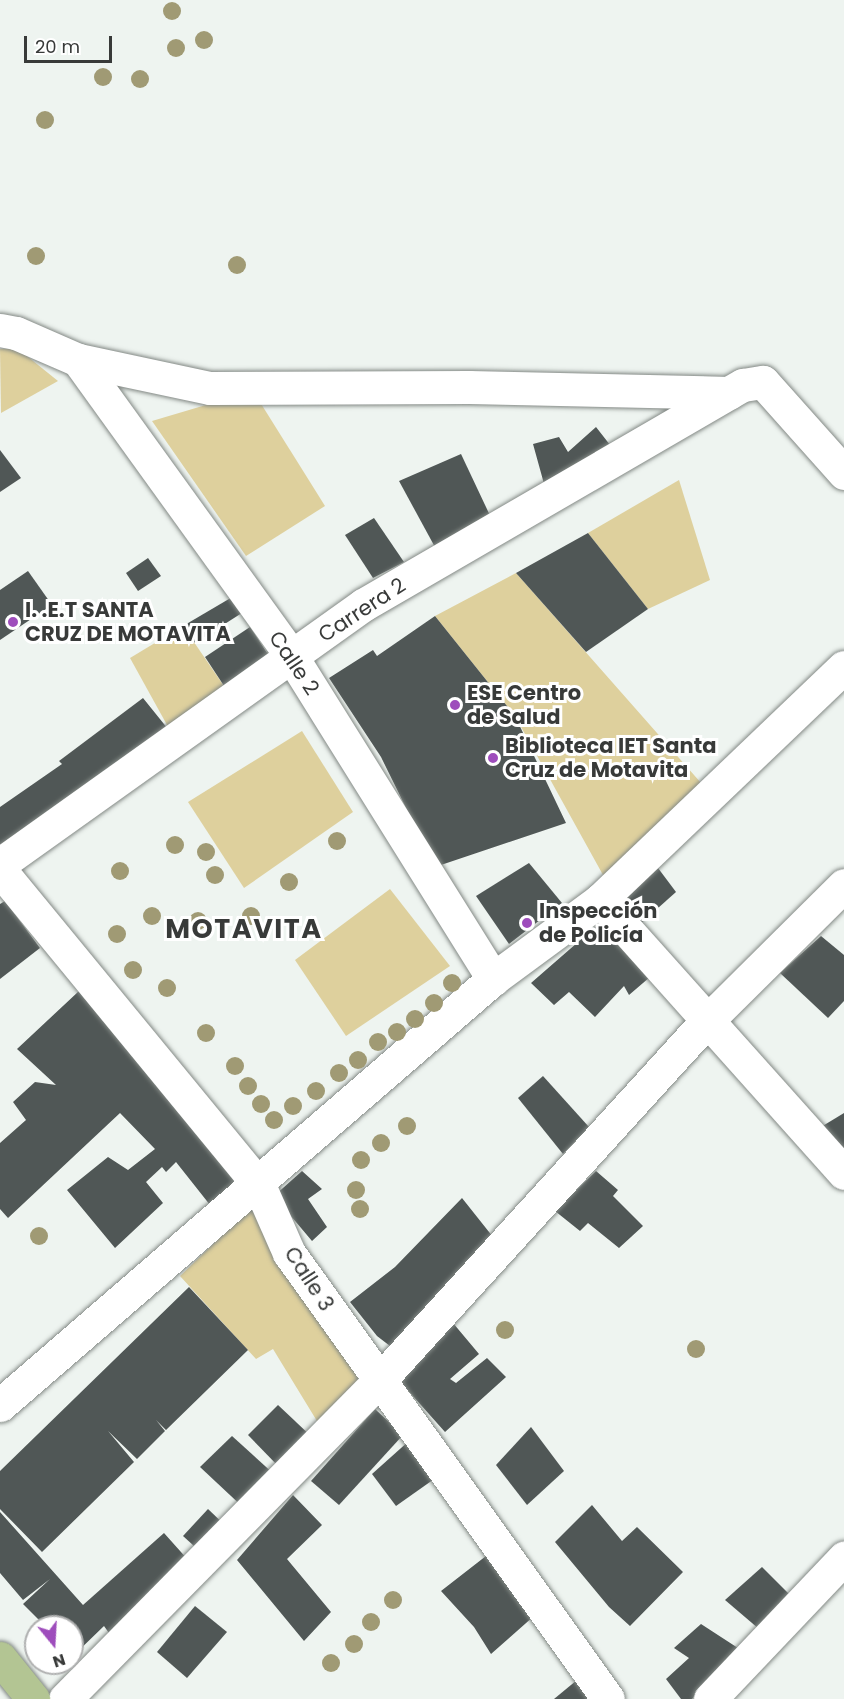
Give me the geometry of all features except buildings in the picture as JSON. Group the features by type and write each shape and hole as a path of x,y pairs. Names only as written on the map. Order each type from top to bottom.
{"main road":[{"path":"0,1658 33,1699"}],"street":[{"path":"0,330 16,333 78,360 210,388 736,389 763,382 844,473"},
{"name":"Calle 2","path":"78,360 292,657 493,979"},
{"name":"Carrera 2","path":"0,864 363,605 736,389"},
{"path":"0,1405 259,1185 493,979 600,900 844,667"},
{"name":"Calle 3","path":"0,870 259,1185 289,1253 608,1699"},
{"path":"64,1699 379,1381 706,1022 844,885"},
{"path":"600,900 706,1022 844,1173"},
{"path":"710,1699 844,1558"}],"shaded area":[{"path":"17,348 58,381 1,413 0,349"},
{"path":"253,391 325,506 246,556 152,421"},
{"path":"679,480 710,580 648,609 588,533"},
{"path":"516,573 709,792 608,884 515,716 435,616"},
{"path":"183,626 230,695 172,734 130,658"},
{"path":"302,731 353,812 244,888 188,802"},
{"path":"390,889 450,966 346,1036 295,960"},
{"path":"257,1202 363,1381 320,1426 273,1349 256,1359 180,1276"}],"place":[{"name":"I. .E.T SANTA CRUZ DE MOTAVITA","path":"13,622"},
{"name":"ESE Centro de Salud","path":"455,705"},
{"name":"Biblioteca IET Santa Cruz de Motavita","path":"493,758"},
{"name":"Inspección de Policía","path":"527,923"}],"district":[{"name":"MOTAVITA","path":"244,929"}]}
